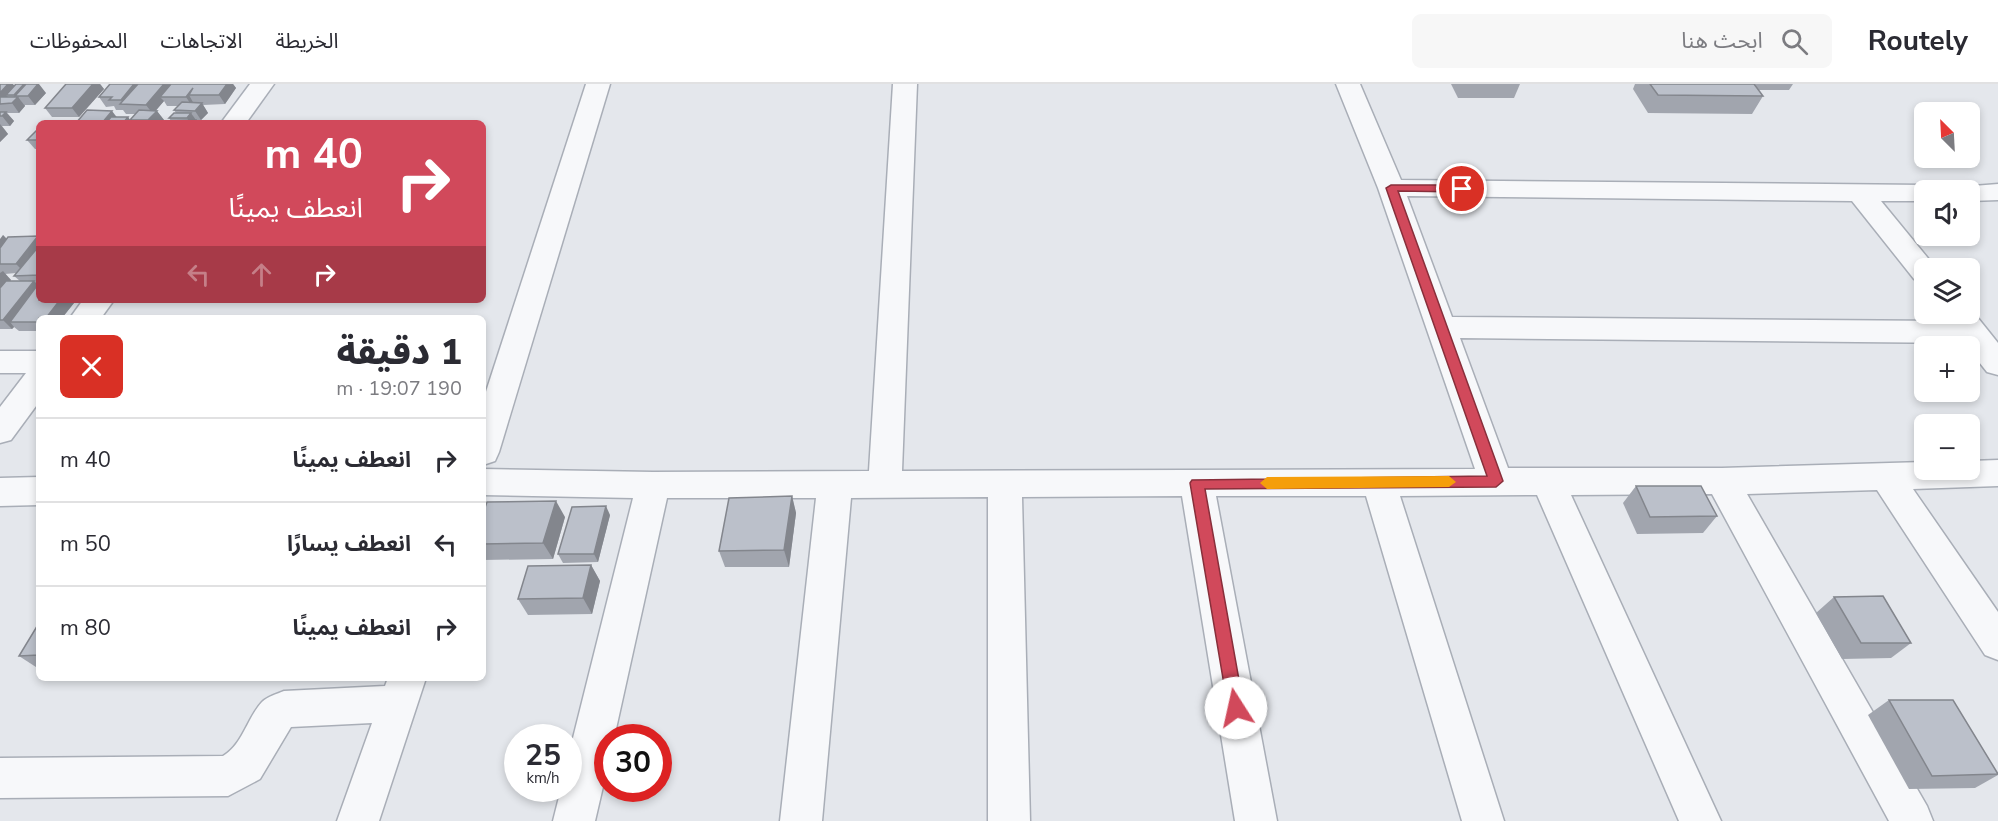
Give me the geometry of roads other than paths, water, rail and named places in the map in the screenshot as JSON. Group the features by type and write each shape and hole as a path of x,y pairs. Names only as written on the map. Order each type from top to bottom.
{"street":[{"path":"234,120 262,84"},
{"path":"486,442 598,84"},
{"path":"885,483 905,84"},
{"path":"1348,84 1391,188 1496,481"},
{"path":"1391,188 1914,194"},
{"path":"1980,193 1998,192"},
{"path":"1861,194 1914,260"},
{"path":"87,315 97,303"},
{"path":"1442,327 1914,323"},
{"path":"1966,324 1998,364"},
{"path":"0,362 36,362"},
{"path":"0,431 36,383"},
{"path":"486,482 1005,484 1722,480 1998,473"},
{"path":"1887,477 1998,644"},
{"path":"1722,480 1912,821"},
{"path":"1548,481 1700,821"},
{"path":"1379,482 1483,821"},
{"path":"801,821 835,483"},
{"path":"1197,483 1256,821"},
{"path":"574,821 653,484"},
{"path":"1005,484 1009,821"},
{"path":"0,492 36,491"},
{"path":"0,778 228,776 246,765 276,714 284,709 403,691 358,821"}]}
